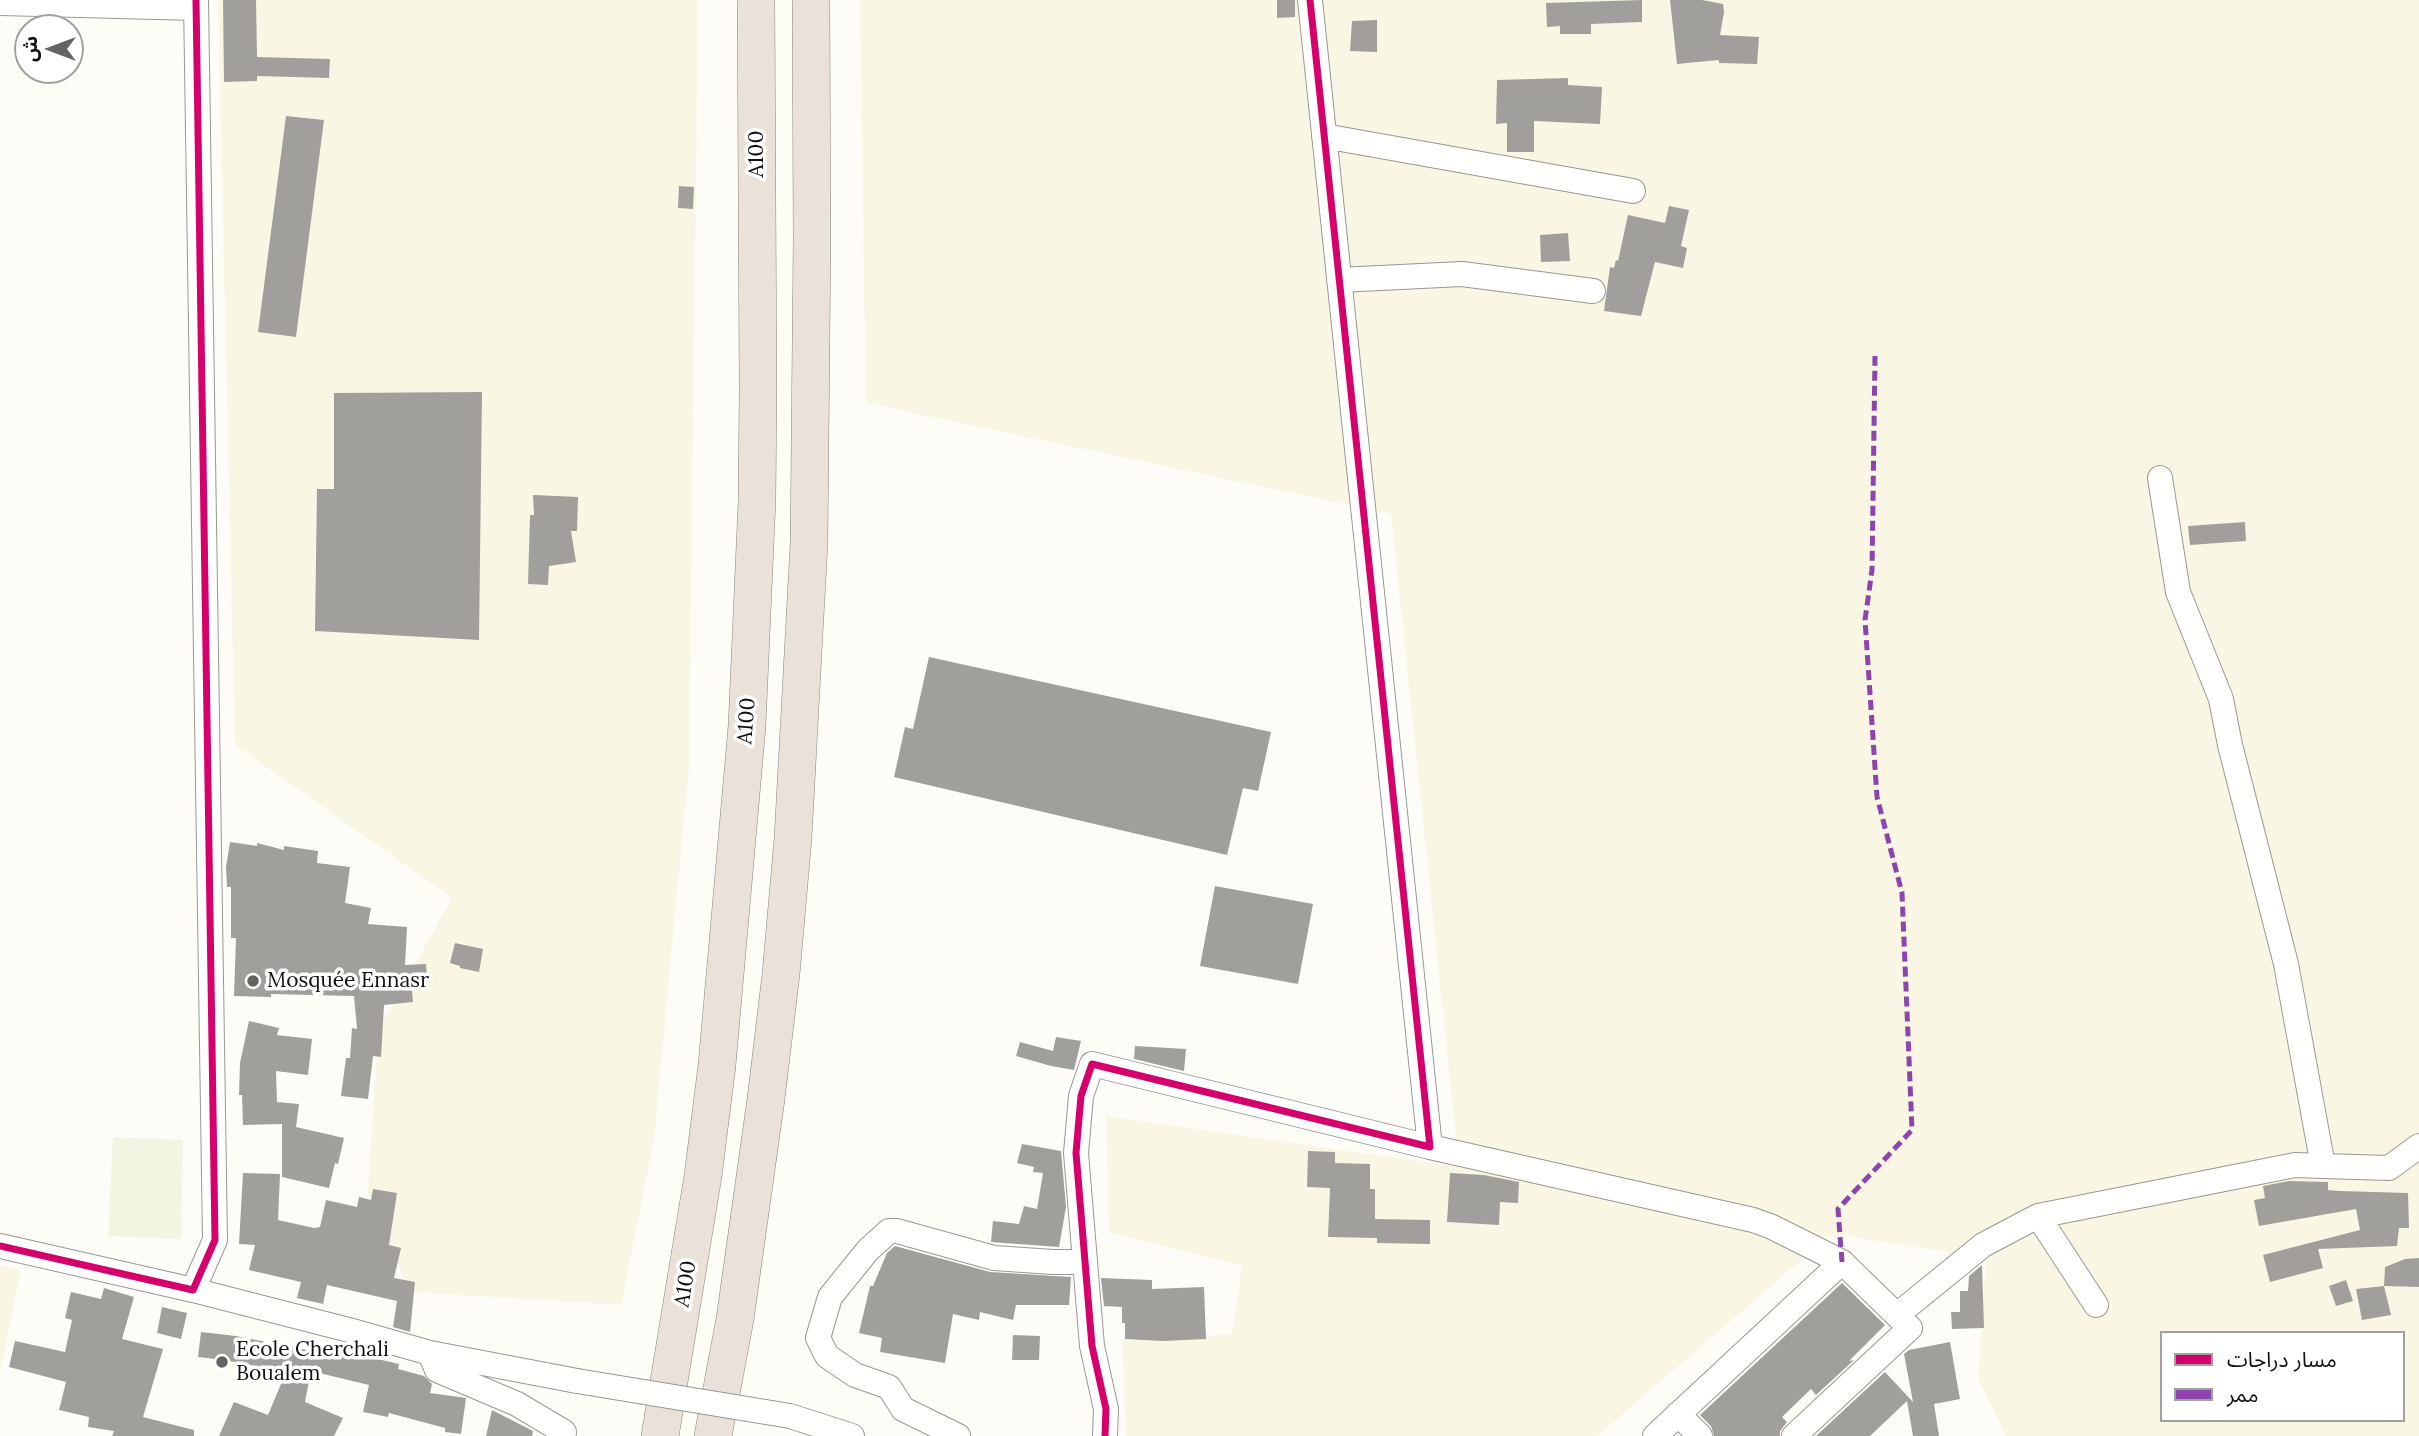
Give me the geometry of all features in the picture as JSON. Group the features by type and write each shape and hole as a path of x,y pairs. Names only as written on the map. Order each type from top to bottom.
{"highway":[{"name":"A100","path":"660,1436 697,1213 717,1065 747,726 758,389 756,0"},
{"path":"713,1436 734,1319 764,1112 781,974 793,838 809,543 811,0"}],"street":[{"path":"1311,0 1430,1147"},
{"path":"0,3 196,4 215,1240 193,1290"},
{"path":"1324,136 1633,191"},
{"path":"1339,280 1462,274 1593,291"},
{"path":"2160,478 2178,592 2221,699 2230,745 2286,964 2323,1167"},
{"path":"1105,1436 1105,1409 1092,1346 1076,1153 1081,1096 1092,1064 1430,1147 1753,1220 1842,1262 1910,1328 1794,1436"},
{"path":"1897,1315 1983,1245 2038,1216 2295,1165 2389,1168 2419,1146"},
{"path":"2038,1216 2096,1305"},
{"path":"958,1436 904,1409 889,1387 855,1375 827,1356 818,1338 830,1297 868,1250 889,1231 994,1258 1085,1262"},
{"path":"0,1246 193,1290 430,1353 790,1416 852,1436"},
{"path":"1655,1436 1842,1262"},
{"path":"430,1353 437,1370 517,1404 564,1432 563,1436"},
{"path":"1678,1415 1700,1436"}],"shaded area":[{"path":"218,0 698,0 689,765 654,1139 621,1305 410,1292 368,1191 378,1031 452,898 235,745"},
{"path":"860,0 2419,0 2419,1436 2006,1436 1978,1379 1986,1258 1832,1234 1597,1436 1126,1436 1122,1341 1232,1334 1242,1266 1109,1233 1106,1116 1459,1167 1391,514 866,403"},
{"path":"0,1265 21,1270 0,1374"}],"green space":[{"path":"113,1137 183,1140 181,1239 108,1236"}],"building":[{"path":"223,0 256,0 257,57 330,59 329,78 257,76 257,81 224,82"},
{"path":"1277,0 1295,0 1295,17 1277,18"},
{"path":"1642,0 1642,22 1591,24 1591,34 1560,34 1560,26 1547,27 1546,3"},
{"path":"1670,0 1702,0 1723,4 1720,35 1759,37 1757,64 1719,63 1719,60 1677,64"},
{"path":"1377,20 1377,52 1350,51 1352,21"},
{"path":"1568,78 1568,85 1602,87 1600,124 1534,121 1534,152 1507,152 1507,123 1496,124 1497,80"},
{"path":"286,116 324,120 296,337 258,332"},
{"path":"679,186 694,187 693,209 678,208"},
{"path":"1669,206 1689,210 1681,246 1687,248 1683,268 1655,262 1641,316 1604,311 1610,267 1614,268 1616,260 1618,261 1628,215 1665,223"},
{"path":"1568,233 1570,261 1541,262 1540,235"},
{"path":"482,392 479,640 315,631 317,489 334,489 334,393"},
{"path":"533,495 578,497 577,531 571,531 576,562 549,566 548,585 528,584 530,515 534,515"},
{"path":"2245,522 2246,541 2190,545 2188,526"},
{"path":"929,657 1271,732 1258,791 1243,788 1227,855 894,777 905,727 913,729"},
{"path":"230,842 257,846 257,843 284,850 284,846 318,851 317,863 350,867 345,903 371,908 368,924 407,927 405,965 426,964 427,980 411,980 413,1002 384,1005 381,1057 373,1056 368,1099 341,1096 346,1058 350,1058 352,1028 357,1029 354,996 234,996 236,938 231,938 231,887 227,887 226,867"},
{"path":"1215,886 1313,904 1298,984 1200,966"},
{"path":"455,943 483,949 479,972 450,963"},
{"path":"249,1021 279,1028 277,1035 312,1039 308,1075 276,1071 277,1102 299,1104 296,1127 344,1138 329,1188 282,1177 282,1124 243,1125 242,1095 239,1095 240,1063"},
{"path":"1056,1037 1081,1041 1074,1070 1016,1056 1020,1042 1053,1051"},
{"path":"1135,1046 1186,1049 1184,1071 1134,1059"},
{"path":"1022,1144 1061,1151 1066,1207 1059,1247 991,1242 993,1221 1019,1224 1024,1206 1037,1209 1043,1173 1033,1172 1034,1167 1017,1163"},
{"path":"1308,1151 1335,1152 1335,1163 1370,1164 1370,1189 1375,1189 1375,1219 1430,1220 1430,1244 1377,1243 1377,1238 1328,1237 1330,1188 1307,1187"},
{"path":"243,1173 280,1174 278,1220 314,1228 320,1227 326,1200 357,1207 359,1197 371,1200 373,1189 397,1193 389,1245 401,1248 394,1278 415,1282 410,1332 393,1327 397,1301 327,1285 323,1304 297,1298 301,1282 249,1270 255,1245 239,1244"},
{"path":"1450,1173 1484,1175 1519,1182 1518,1203 1500,1202 1499,1225 1447,1222"},
{"path":"2289,1181 2328,1182 2328,1190 2408,1193 2409,1228 2399,1228 2397,1246 2318,1249 2323,1268 2270,1282 2263,1255 2360,1230 2356,1209 2259,1226 2254,1200 2265,1198 2263,1186"},
{"path":"895,1246 990,1272 1071,1277 1069,1305 1016,1305 1013,1320 980,1312 979,1320 953,1314 945,1363 880,1352 882,1338 859,1333 870,1286 873,1286 887,1253"},
{"path":"2419,1258 2419,1287 2384,1286 2385,1267 2405,1259"},
{"path":"1982,1265 1984,1328 1952,1329 1951,1312 1960,1312 1960,1291 1968,1291 1969,1276"},
{"path":"1101,1278 1152,1280 1152,1289 1204,1287 1206,1339 1125,1339 1122,1307 1104,1306"},
{"path":"2346,1280 2353,1301 2336,1306 2329,1286"},
{"path":"1842,1283 1885,1325 1849,1361 1854,1360 1816,1395 1811,1389 1782,1417 1787,1422 1780,1431 1780,1436 1714,1436 1711,1426 1700,1415"},
{"path":"2384,1286 2391,1315 2362,1320 2356,1289"},
{"path":"104,1288 134,1297 122,1339 163,1349 143,1417 194,1430 194,1436 112,1436 114,1431 88,1427 89,1417 59,1410 66,1382 9,1367 15,1341 65,1352 72,1320 65,1318 71,1292 101,1299"},
{"path":"162,1307 187,1313 181,1339 157,1333"},
{"path":"201,1332 236,1336 342,1357 343,1351 399,1364 398,1369 424,1376 432,1384 430,1393 466,1398 461,1434 445,1432 445,1428 389,1413 388,1417 363,1412 369,1385 311,1371 305,1402 343,1418 334,1436 219,1436 234,1402 268,1415 286,1372 198,1357"},
{"path":"1013,1335 1040,1336 1039,1360 1012,1360"},
{"path":"1950,1342 1960,1399 1934,1404 1939,1436 1913,1436 1907,1401 1870,1436 1816,1436 1885,1372 1913,1402 1904,1354 1909,1350"},
{"path":"492,1410 533,1431 532,1436 486,1436"}],"marked path":[{"path":"1842,1262 1838,1209 1912,1130 1902,893 1877,797 1865,620 1872,570 1875,356"}],"cycle path":[{"path":"0,1246 193,1290 215,1240 196,0"},
{"path":"1105,1436 1106,1409 1092,1346 1076,1153 1081,1096 1092,1064 1430,1147 1310,0"}],"place":[{"name":"Mosquée Ennasr","path":"253,981"},
{"name":"Ecole Cherchali Boualem","path":"222,1362"}]}
